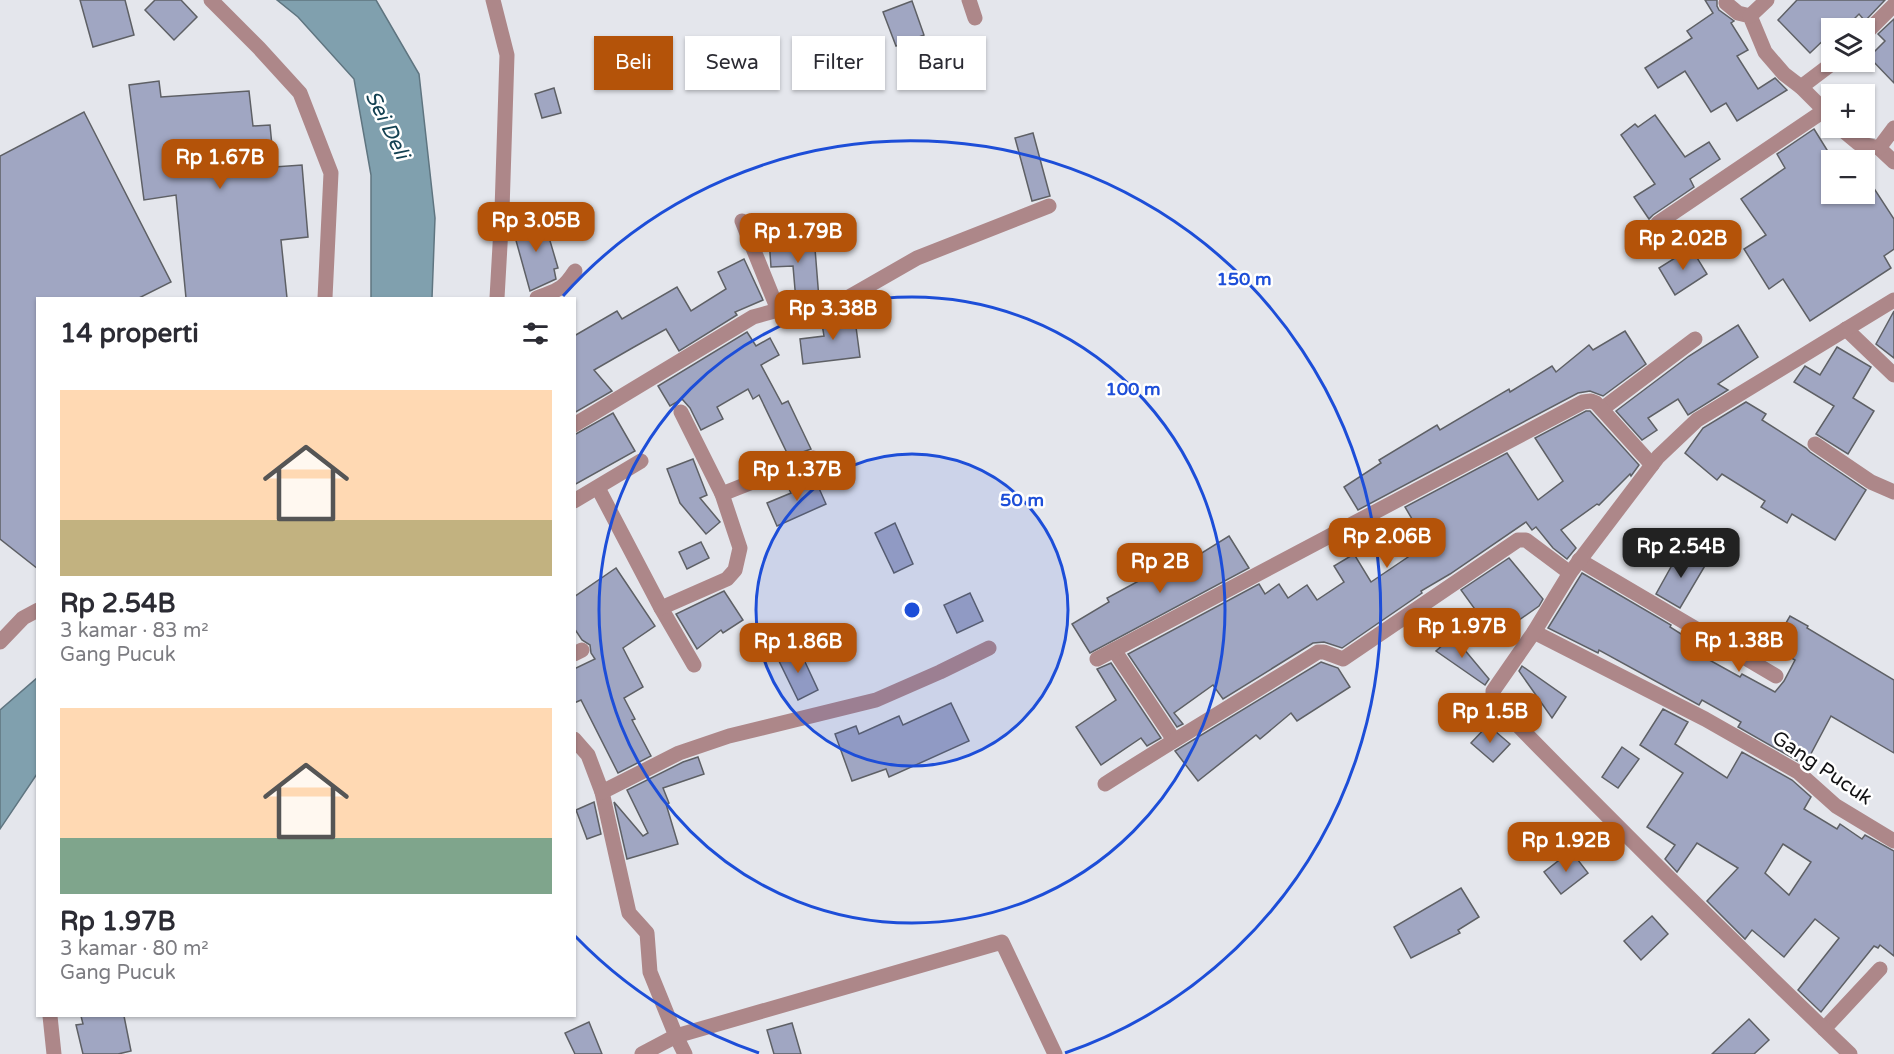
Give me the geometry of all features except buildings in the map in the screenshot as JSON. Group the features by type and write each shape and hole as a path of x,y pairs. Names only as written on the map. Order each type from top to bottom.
{"street":[{"path":"211,0 300,93 331,173 325,297"},
{"path":"493,0 507,55 497,297"},
{"path":"969,0 975,18"},
{"path":"1750,16 1767,0"},
{"path":"1726,3 1738,13 1750,16"},
{"path":"1875,24 1894,5"},
{"path":"1750,16 1765,52 1821,107"},
{"path":"1801,87 1821,72"},
{"path":"1658,223 1821,118"},
{"path":"1879,148 1894,128"},
{"path":"1852,138 1858,143 1879,148 1894,162"},
{"path":"576,424 753,317 778,310 805,311 834,304 917,258 1050,206"},
{"path":"742,221 778,310"},
{"path":"540,297 566,285 575,271"},
{"path":"1850,1054 1702,912 1493,700 1493,691 1579,560 1652,465 1697,420 1894,300"},
{"path":"1846,329 1894,375"},
{"path":"1602,409 1695,339"},
{"path":"1097,659 1583,402 1591,401 1602,409 1652,465"},
{"path":"661,608 727,579 735,570 740,548 722,494 681,412"},
{"path":"1815,444 1871,482 1894,492"},
{"path":"722,494 813,458"},
{"path":"576,500 641,461"},
{"path":"598,488 661,608 694,665"},
{"path":"1105,784 1318,652 1324,651 1343,659 1518,540 1526,540 1570,573"},
{"path":"1579,560 1776,676"},
{"path":"0,642 23,618 36,611"},
{"name":"Gang Pucuk","path":"1533,632 1705,720 1798,772 1836,806 1894,841"},
{"path":"602,792 679,753 729,736 876,700 989,648"},
{"path":"1114,650 1174,740"},
{"path":"576,741 588,755 602,792 629,913 647,933 650,972 685,1054"},
{"path":"642,1054 676,1036 1002,942 1055,1054"},
{"path":"1824,1029 1880,969"},
{"path":"50,1017 54,1054"}],"water":[{"name":"Sei Deli","path":"277,0 376,0 419,74 435,218 432,297 371,297 371,175 354,79 298,17"},
{"path":"36,679 36,775 0,829 0,710"}]}
